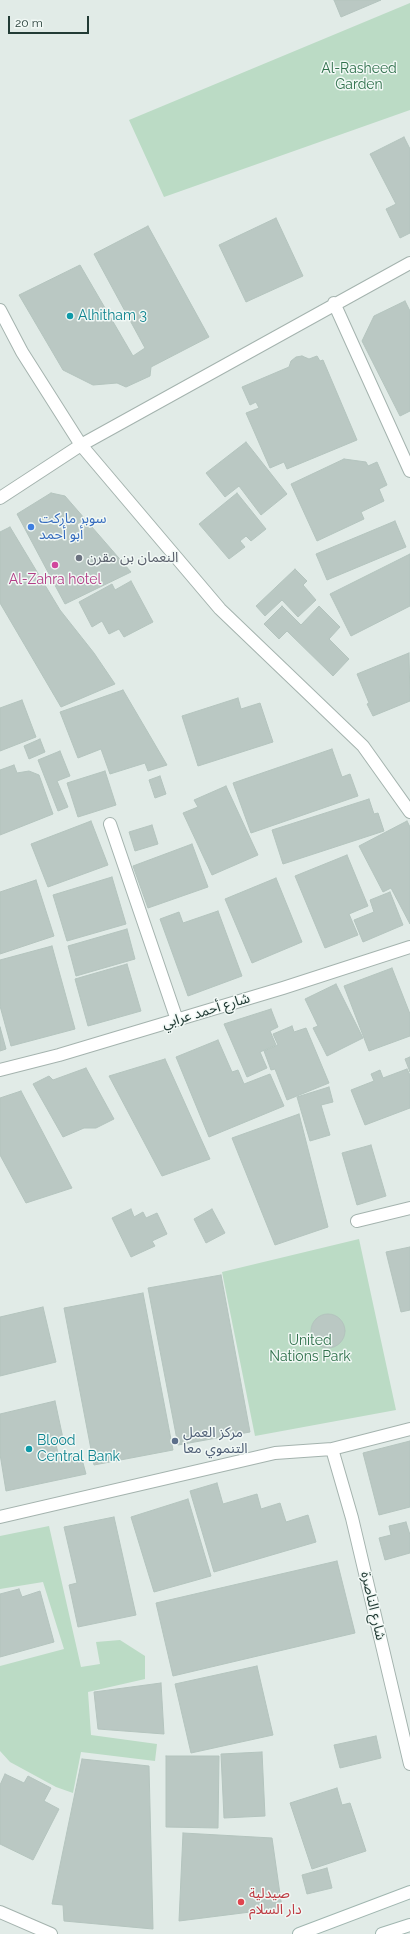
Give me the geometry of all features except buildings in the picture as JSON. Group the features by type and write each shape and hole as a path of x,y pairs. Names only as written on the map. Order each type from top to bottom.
{"street":[{"path":"0,498 81,445 410,262"},
{"path":"334,303 410,471"},
{"path":"0,310 22,352 81,445 220,609 363,746 410,812"},
{"path":"110,824 177,1020"},
{"name":"شارع أحمد عرابي","path":"0,1070 59,1055 177,1020 410,947"},
{"path":"357,1221 410,1208"},
{"path":"0,1517 275,1453 332,1448 410,1429"},
{"name":"شارع الناصرة","path":"332,1448 352,1518 410,1764"},
{"path":"299,1934 410,1892"},
{"path":"0,1912 51,1934"},
{"path":"382,1934 410,1925"}],"green space":[{"name":"Al-Rasheed Garden","path":"410,3 410,110 164,197 129,120"},
{"name":"United Nations Park","path":"359,1239 396,1410 255,1436 222,1272"},
{"path":"49,1526 81,1667 100,1664 96,1642 120,1640 145,1656 145,1679 88,1692 91,1735 157,1744 155,1761 81,1752 73,1793 56,1787 10,1762 0,1751 0,1666 64,1649 43,1582 0,1589 0,1536"}],"place":[{"name":"Alhitham 3","path":"70,316"},
{"name":"سوبر ماركت أبو أحمد","path":"31,527"},
{"name":"النعمان بن مقرن","path":"79,558"},
{"name":"Al-Zahra hotel","path":"55,565"},
{"name":"مركز العمل التنموي معا","path":"175,1441"},
{"name":"Blood Central Bank","path":"29,1449"},
{"name":"صيدلية دار السلام","path":"241,1902"}]}
